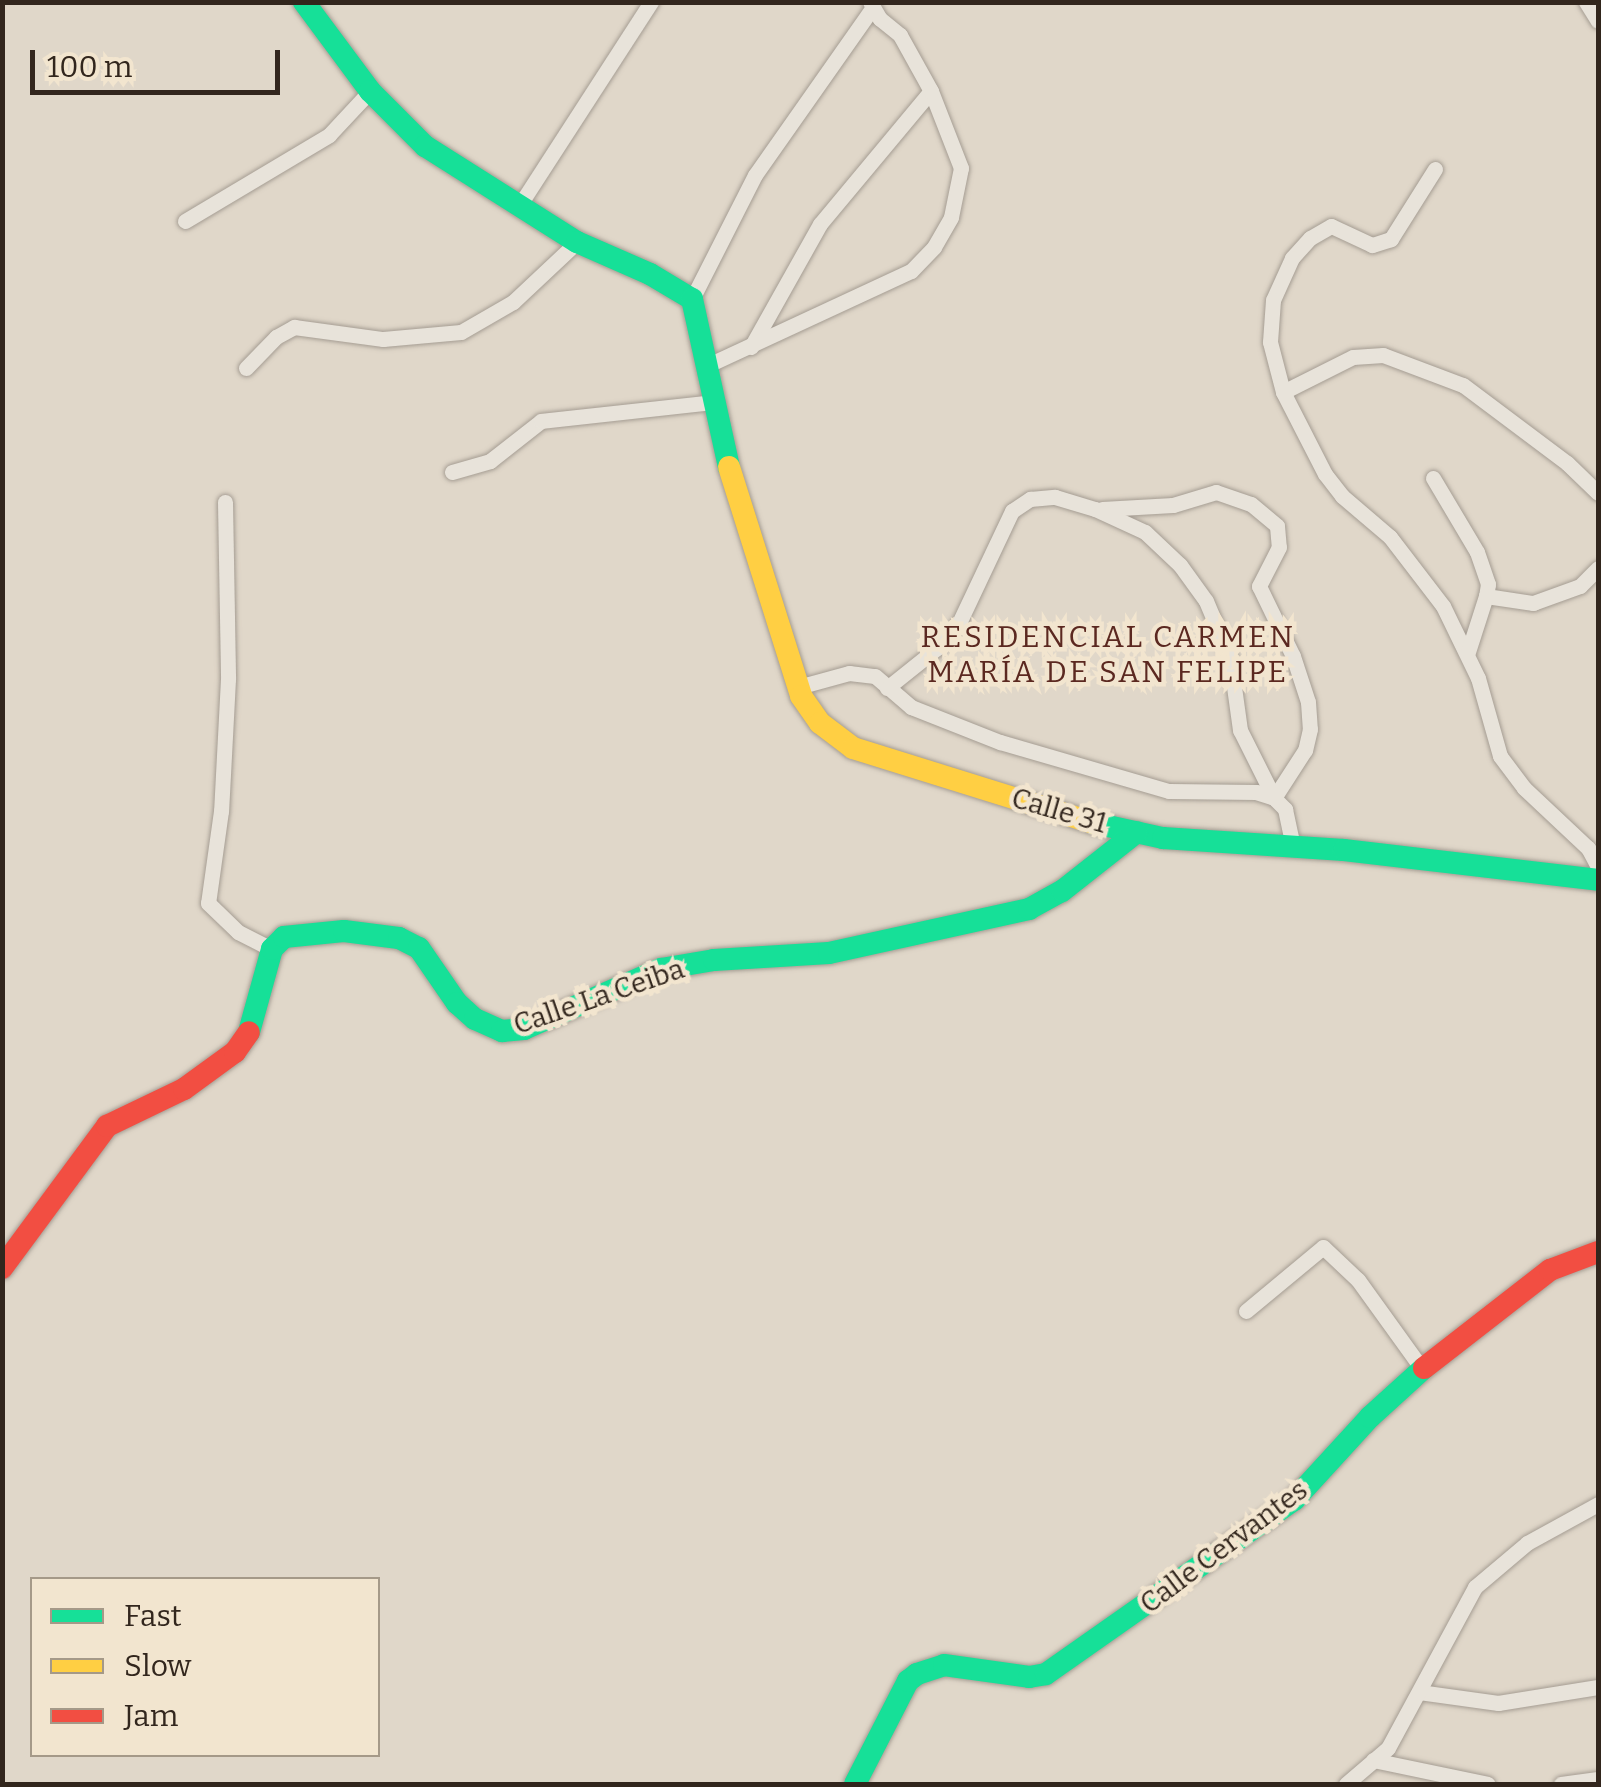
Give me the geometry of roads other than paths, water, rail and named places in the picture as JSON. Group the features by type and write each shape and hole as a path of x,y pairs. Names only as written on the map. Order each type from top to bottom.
{"street":[{"path":"304,2 370,91 425,146 577,242 650,274 692,299 755,175 872,5 880,20 900,35 931,91 961,168 951,217 934,247 910,272 706,366"},
{"path":"519,206 651,2"},
{"path":"1586,2 1598,21"},
{"path":"184,221 329,135 370,91"},
{"path":"751,347 820,224 931,91"},
{"path":"1435,169 1391,239 1372,246 1331,226 1310,238 1292,258 1272,300 1270,342 1283,392 1325,474 1342,496 1390,537 1443,606 1468,652 1500,756 1524,788 1588,848 1598,866"},
{"path":"246,368 276,337 294,327 383,339 461,332 513,302 577,242"},
{"name":"Calle 31","path":"692,299 725,453 798,686 820,723 853,748 1137,832 1598,880"},
{"path":"1283,392 1353,356 1382,355 1463,385 1567,463 1598,493"},
{"path":"452,472 490,461 541,421 714,402"},
{"path":"1434,478 1477,552 1488,584 1468,652"},
{"path":"1095,509 1173,506 1216,492 1241,499 1277,526 1280,547 1259,586 1293,656 1308,702 1310,729 1306,750 1274,798"},
{"path":"887,688 959,623 1012,510 1030,498 1055,497 1095,509 1145,532 1180,566 1206,601 1230,658 1240,730 1274,798 1285,809 1293,846"},
{"path":"2,1268 38,1214 107,1126 184,1089 235,1052 254,1025 272,950 238,932 208,902 221,811 228,679 225,502"},
{"path":"1486,596 1533,603 1580,586 1598,568"},
{"path":"798,686 848,672 875,676 936,720 1169,791 1256,792 1274,798"},
{"name":"Calle La Ceiba","path":"272,950 284,937 304,932 399,938 418,948 457,1003 475,1019 502,1031 524,1029 661,969 714,960 829,953 1029,909 1062,891 1137,832"},
{"path":"1246,1312 1324,1247 1358,1280 1423,1370"},
{"name":"Calle Cervantes","path":"855,1784 908,1681 917,1674 944,1665 1029,1677 1046,1674 1166,1594 1294,1500 1370,1417 1550,1270 1598,1252"},
{"path":"1346,1784 1388,1748 1475,1587 1527,1544 1598,1504"},
{"path":"1419,1692 1498,1703 1598,1687"},
{"path":"1373,1760 1488,1784"},
{"path":"1561,1784 1598,1779"}],"district":[{"name":"RESIDENCIAL CARMEN MARÍA DE SAN FELIPE","path":"1108,654"}]}
